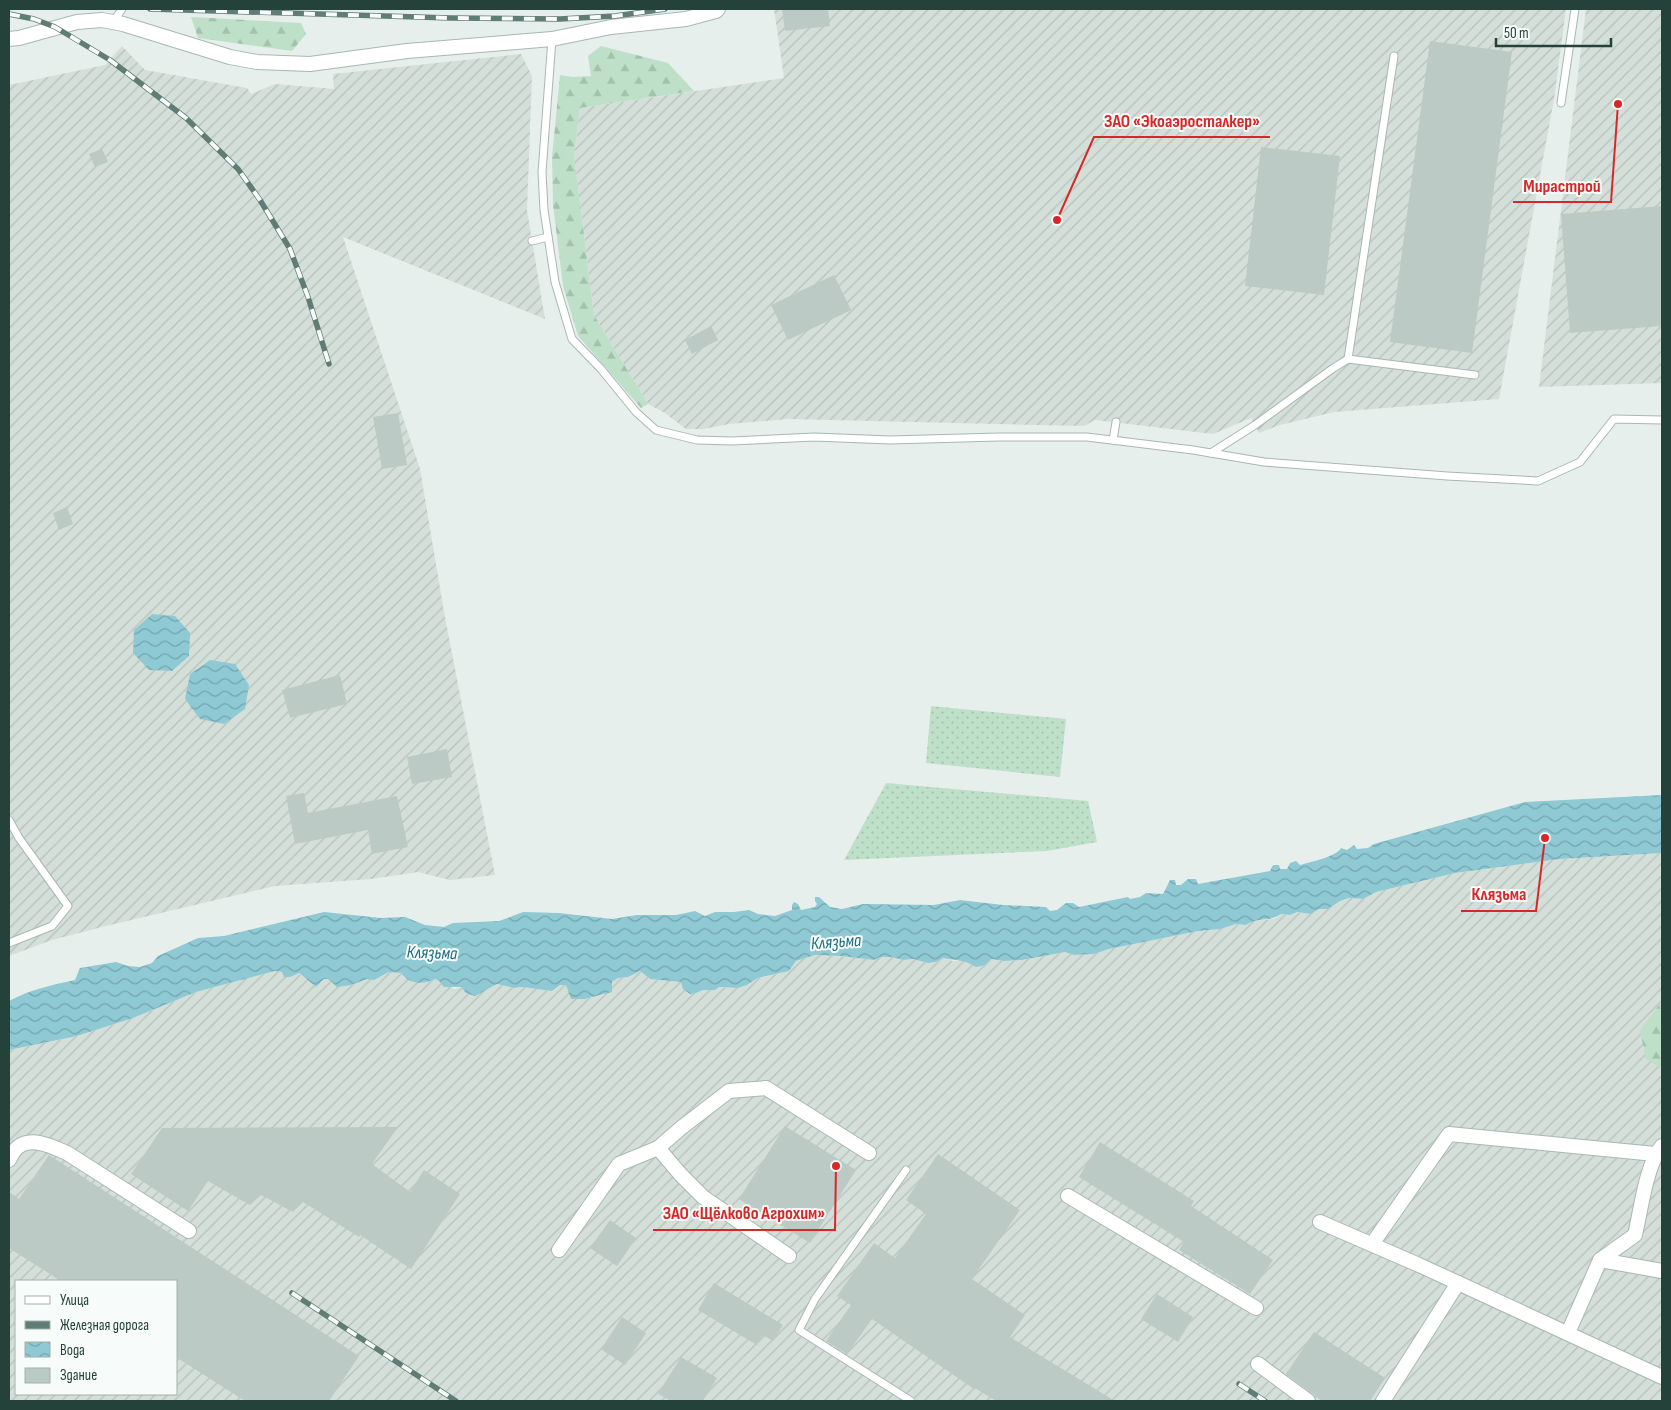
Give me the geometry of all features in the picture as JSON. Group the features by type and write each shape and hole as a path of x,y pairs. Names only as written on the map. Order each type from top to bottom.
{"street":[{"path":"9,40 76,22 102,20 230,57 257,62 310,64 407,51 552,39 611,27 686,19 718,9"},
{"path":"558,1250 619,1164 658,1148 729,1091 766,1088 869,1153"},
{"path":"1372,1244 1449,1134 1659,1150 1648,1175 1636,1235 1600,1260 1568,1333"},
{"path":"9,1160 17,1147 28,1142 55,1147 189,1230"},
{"path":"658,1148 681,1175 704,1197 789,1256"},
{"path":"1068,1196 1256,1308"},
{"path":"1320,1222 1568,1333 1661,1372"},
{"path":"1600,1260 1662,1271"},
{"path":"1383,1401 1458,1283"},
{"path":"1258,1364 1308,1401"}],"lane":[{"path":"113,22 122,9"},
{"path":"1561,103 1575,9"},
{"path":"552,39 542,172 544,210 555,282 572,340 600,369 636,412 656,430 697,440 732,441 814,438 890,440 1087,437 1264,462 1538,481 1580,462 1614,419 1662,420"},
{"path":"1348,359 1394,56"},
{"path":"532,241 548,237"},
{"path":"1211,453 1255,425 1348,359 1475,375"},
{"path":"1113,440 1116,422"},
{"path":"9,820 19,838 68,906 52,926 9,942"},
{"path":"906,1170 815,1299 799,1330 911,1401"}],"shaded area":[{"path":"774,9 1566,9 1554,99 1499,399 1334,412 1280,425 1259,433 1251,418 1213,434 1095,420 1084,426 788,419 729,424 704,429 686,429 665,413 648,404 594,315 574,155 580,108 784,78"},
{"path":"1586,9 1662,9 1662,383 1539,387"},
{"path":"122,46 145,70 247,88 251,94 275,84 334,89 333,74 521,54 532,76 527,210 545,319 343,237 420,469 444,612 495,875 450,880 418,872 371,879 275,886 52,940 9,956 9,85 105,65"},
{"path":"1662,853 1662,1401 9,1401 9,1050 77,1036 133,1018 196,992 275,971 298,973 316,987 324,979 328,979 332,983 351,985 367,978 382,976 389,972 397,972 401,973 404,978 435,979 454,989 461,987 466,993 479,993 497,984 514,988 522,987 552,991 560,985 566,985 572,999 585,999 604,995 612,982 618,978 628,977 640,971 650,979 682,982 696,993 703,990 715,990 718,987 738,988 756,979 789,971 796,961 815,955 874,960 880,957 892,956 903,960 913,959 928,963 936,962 943,958 985,965 990,959 1004,961 1022,960 1065,952 1075,955 1094,954 1109,949 1198,931 1220,929 1236,924 1246,925 1253,921 1274,919 1281,914 1290,915 1297,912 1311,914 1319,909 1328,909 1340,901 1350,898 1363,899 1376,892 1455,873 1560,859"}],"green space":[{"path":"191,17 301,23 306,34 292,51 198,38"},
{"path":"601,46 668,63 694,91 580,108 574,155 594,315 648,404 641,408 578,336 563,286 553,205 552,157 560,75 573,77 591,76 588,56"},
{"path":"931,706 1066,719 1060,777 926,763"},
{"path":"886,783 1088,801 1097,842 1047,851 844,860"},
{"path":"1662,1001 1662,1069 1646,1059 1640,1030"}],"water":[{"path":"152,614 175,616 190,633 189,656 172,671 149,670 133,653 134,630"},
{"path":"210,660 235,664 249,685 245,709 224,724 200,719 185,699 190,674"},
{"path":"1662,795 1662,853 1560,859 1455,873 1376,892 1363,899 1349,898 1340,901 1328,909 1319,909 1311,914 1297,912 1290,915 1281,914 1246,925 1236,924 1220,929 1198,931 1109,949 1094,954 1074,955 1065,952 1022,960 1004,961 991,959 985,965 976,967 964,961 943,958 936,962 928,963 892,957 880,957 874,960 815,955 796,961 789,971 756,979 738,988 719,987 715,990 703,990 690,994 683,989 681,982 650,979 640,971 628,977 618,978 612,982 612,992 585,999 571,999 566,985 560,985 552,991 522,987 514,988 497,984 475,996 466,993 461,987 444,987 435,979 421,983 404,977 401,973 389,972 374,980 367,979 351,985 337,987 328,979 324,979 316,987 299,973 290,977 284,977 282,972 275,971 196,992 133,1018 77,1036 9,1050 9,1001 33,991 75,980 80,968 116,962 140,967 152,963 158,956 198,938 224,936 324,912 381,918 405,917 425,925 444,927 453,923 499,921 523,912 559,913 612,919 637,915 676,915 695,911 705,916 715,912 749,910 758,914 775,916 792,910 794,902 798,904 801,910 815,907 817,904 815,897 819,897 830,907 842,909 863,904 934,905 960,900 1046,907 1050,911 1057,910 1066,903 1073,903 1079,907 1128,897 1130,899 1140,897 1146,893 1163,894 1170,880 1175,880 1176,885 1181,885 1188,879 1196,879 1198,884 1270,871 1273,865 1279,865 1280,869 1287,869 1290,863 1296,861 1300,865 1316,861 1334,854 1341,848 1347,850 1354,845 1357,849 1368,848 1374,844 1525,802"}],"building":[{"path":"782,9 828,9 830,26 785,31"},
{"path":"1430,41 1512,52 1472,353 1390,342"},
{"path":"1261,147 1340,156 1324,295 1245,286"},
{"path":"102,149 108,162 95,167 89,154"},
{"path":"1662,206 1662,326 1570,333 1561,214"},
{"path":"834,275 851,310 788,340 771,305"},
{"path":"711,326 718,340 692,354 685,340"},
{"path":"398,413 407,465 382,469 373,417"},
{"path":"67,507 73,524 59,530 53,513"},
{"path":"340,675 347,704 290,718 282,690"},
{"path":"447,749 452,777 412,784 407,757"},
{"path":"304,793 308,813 397,796 408,847 372,854 368,830 295,844 286,796"},
{"path":"785,1126 856,1170 810,1243 739,1199"},
{"path":"398,1127 372,1164 410,1192 424,1170 460,1194 411,1269 360,1235 359,1237 303,1202 293,1212 261,1195 250,1205 208,1181 188,1211 131,1174 162,1128"},
{"path":"1100,1142 1194,1201 1191,1206 1273,1260 1250,1294 1179,1250 1184,1242 1079,1177"},
{"path":"938,1154 1020,1210 972,1279 1025,1315 1010,1337 1115,1401 996,1401 974,1389 872,1319 847,1354 826,1341 851,1305 837,1296 874,1243 895,1258 926,1214 906,1200"},
{"path":"49,1155 359,1356 329,1401 245,1401 178,1358 178,1280 59,1280 9,1248 9,1192 19,1199"},
{"path":"610,1220 636,1238 617,1266 590,1248"},
{"path":"714,1283 783,1325 773,1341 763,1335 757,1345 698,1310"},
{"path":"1157,1294 1193,1317 1178,1342 1141,1319"},
{"path":"622,1317 646,1333 625,1365 601,1349"},
{"path":"1314,1332 1385,1378 1370,1401 1322,1401 1286,1374"},
{"path":"681,1357 717,1378 703,1401 671,1401 658,1394"}],"railway":[{"path":"150,9 450,18 560,19 615,16 665,9"},
{"path":"9,14 34,19 55,27 110,60 186,118 238,169 260,200 290,249 308,297 329,364"},
{"path":"292,1293 456,1401"},
{"path":"1239,1384 1265,1401"}],"place":[{"name":"Мирастрой","path":"1618,104"},
{"name":"ЗАО «Экоаэросталкер»","path":"1057,220"},
{"name":"Клязьма","path":"1545,838"},
{"name":"ЗАО «Щёлково Агрохим»","path":"836,1166"}]}
